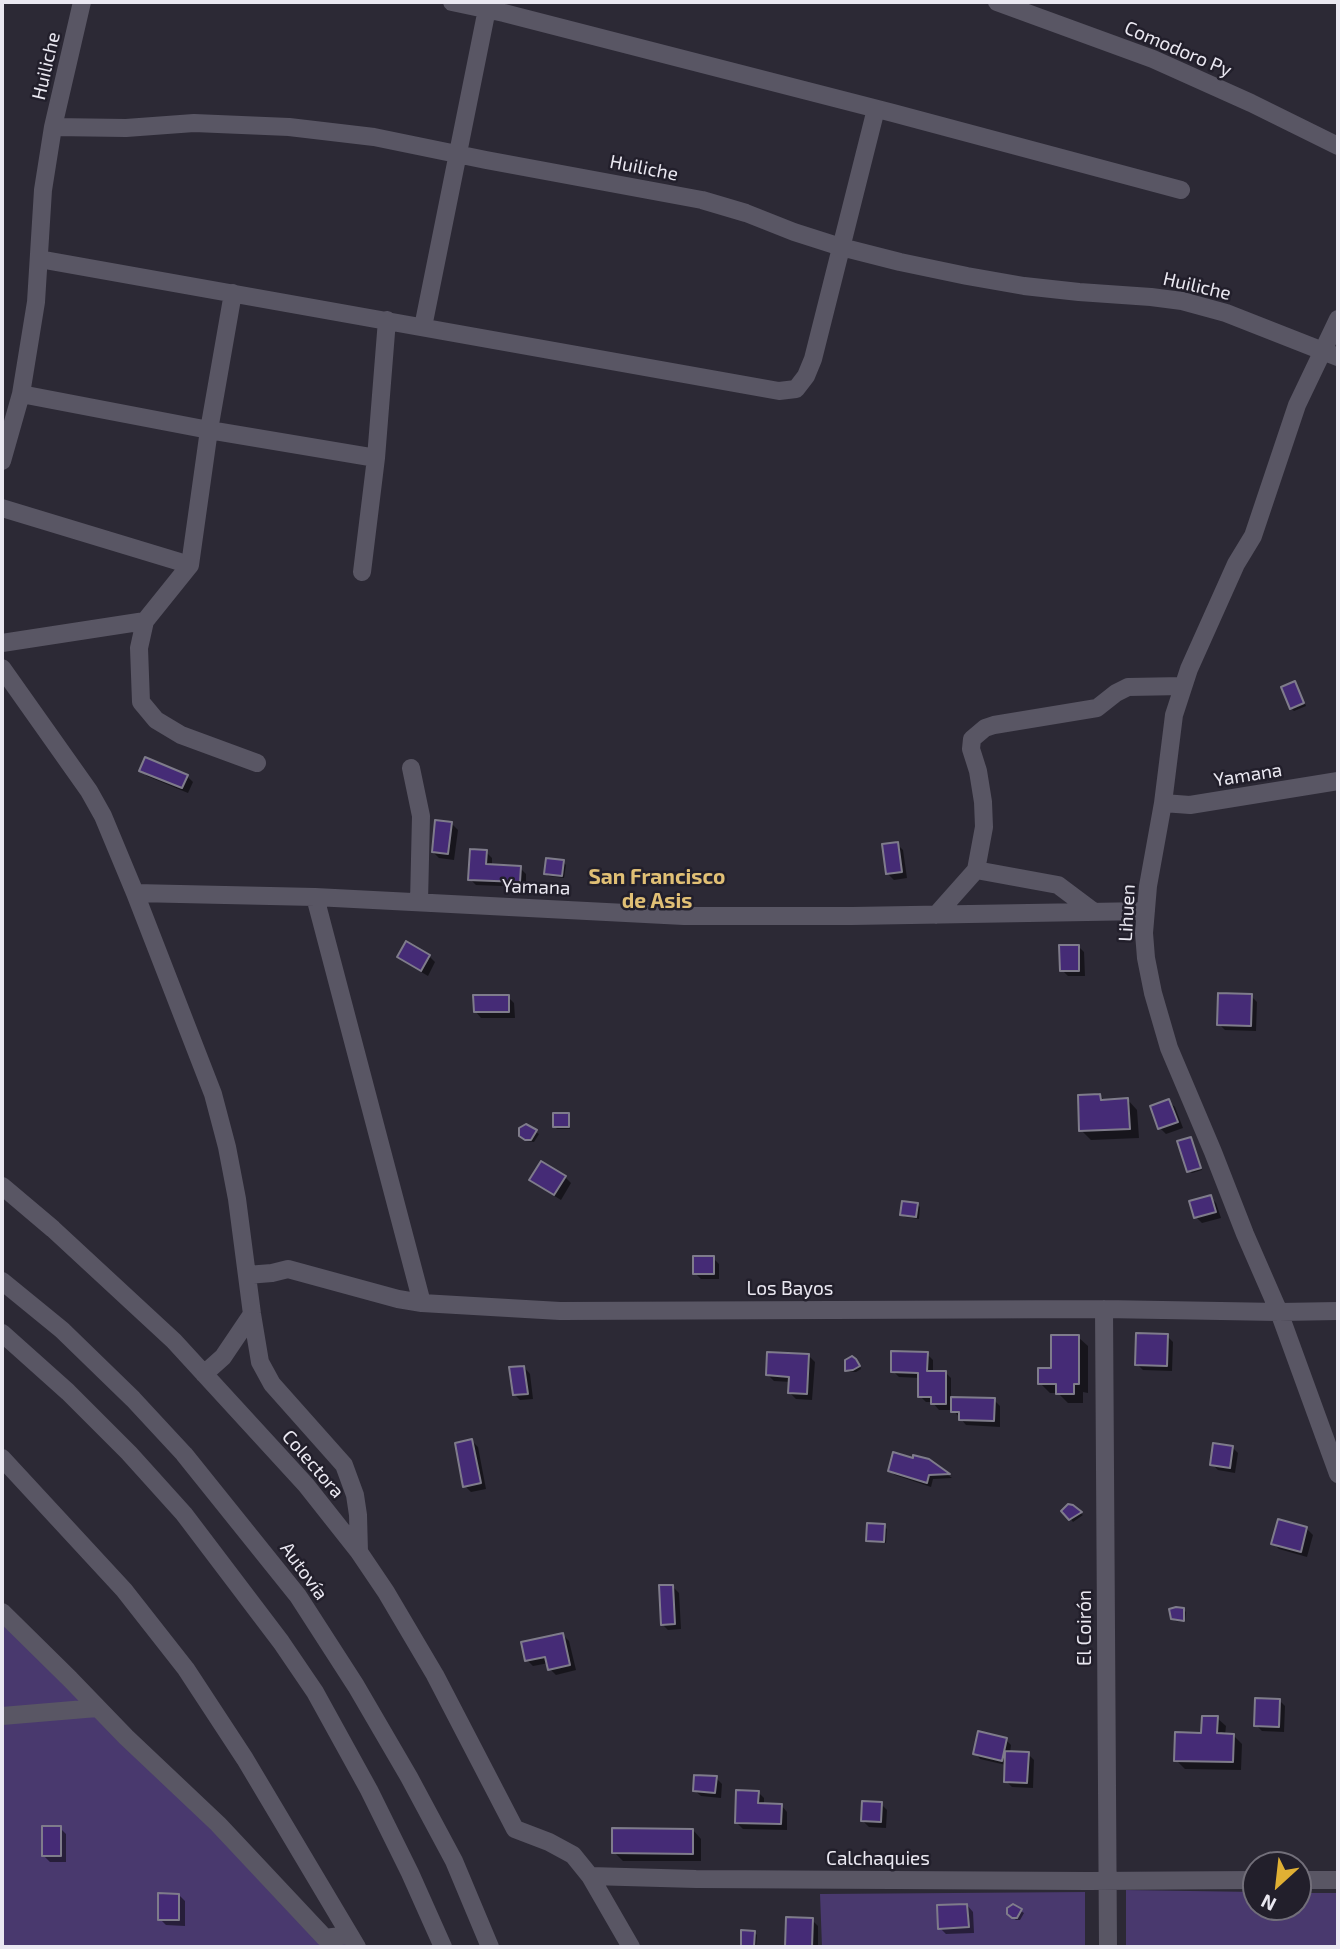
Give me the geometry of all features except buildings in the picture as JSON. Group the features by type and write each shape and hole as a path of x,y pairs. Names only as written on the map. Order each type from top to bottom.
{"street":[{"name":"Huiliche","path":"82,2 53,127 126,128 194,123 289,127 374,136 702,200 841,247 967,276 1024,286 1182,301 1227,313 1331,354"},
{"path":"452,2 876,109 1181,190"},
{"name":"Comodoro Py","path":"997,2 1153,59 1338,146"},
{"path":"424,327 487,9"},
{"path":"39,259 779,391 796,389 806,376 813,359 876,109"},
{"path":"2,461 21,394 36,302 43,190 53,127"},
{"path":"233,293 209,430 190,565 145,621 139,648 141,702 156,720 181,735 257,762"},
{"name":"Lihuen","path":"1338,319 1331,354 1297,405 1253,536 1236,564 1183,686 1174,715 1163,803 1148,886 1144,933 1153,993 1169,1048 1279,1312 1338,1474"},
{"path":"362,572 376,458 387,320"},
{"path":"21,394 376,458"},
{"path":"2,508 190,565"},
{"path":"2,643 145,621"},
{"path":"2,667 89,791 103,816 135,893 213,1094 237,1199 260,1362 272,1384 344,1465 355,1494 359,1552"},
{"path":"936,915 976,870 984,827 983,802 971,749 972,739 985,727 1097,708 1128,687 1183,686"},
{"path":"411,768 421,817 419,902"},
{"name":"Yamana","path":"1163,803 1190,804 1338,781"},
{"path":"976,870 1059,885 1094,912"},
{"name":"Yamana","path":"135,893 315,897 684,916 1146,911"},
{"path":"315,897 422,1303"},
{"name":"Colectora","path":"2,1186 53,1229 174,1341 306,1485 379,1581 435,1675 515,1829 573,1855 590,1876"},
{"name":"Los Bayos","path":"247,1275 288,1269 422,1303 560,1311 1338,1311"},
{"name":"Autovía","path":"2,1281 62,1331 134,1399 202,1475 298,1597 356,1686 422,1801 454,1861 490,1947"},
{"name":"El Coirón","path":"1104,1309 1108,1947"},
{"path":"204,1374 223,1357 252,1314"},
{"path":"2,1333 68,1392 184,1514 281,1642 315,1692 369,1790 443,1947"},
{"path":"2,1458 124,1590 186,1669 245,1759 353,1941 328,1942 218,1824 97,1709 2,1612"},
{"path":"2,1716 97,1709"},
{"path":"590,1876 631,1947"},
{"name":"Calchaquies","path":"590,1876 696,1879 1242,1880"},
{"path":"1312,1880 1338,1880"}],"shaded area":[{"path":"2,1612 324,1937 357,1947 2,1947"},
{"path":"1126,1890 1242,1892 1242,1921 1312,1921 1312,1893 1338,1893 1338,1947 1126,1947"},
{"path":"1085,1892 1085,1947 822,1947 820,1894"}],"district":[{"name":"San Francisco de Asis","path":"657,889"}]}
